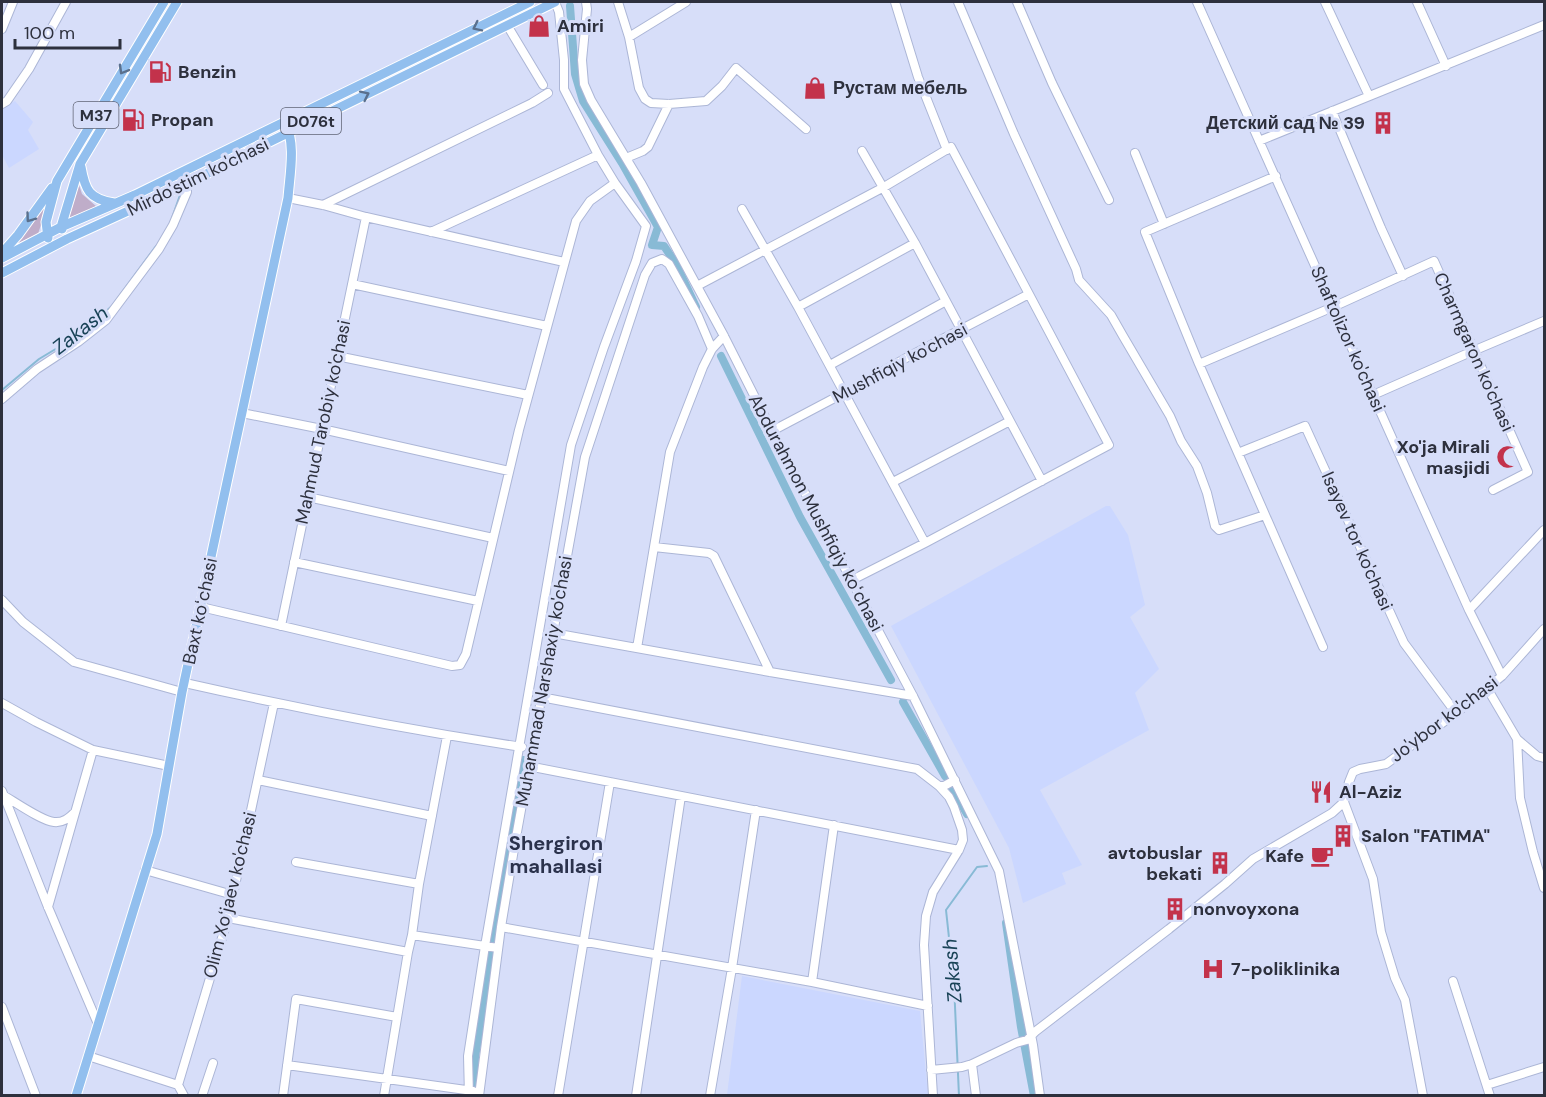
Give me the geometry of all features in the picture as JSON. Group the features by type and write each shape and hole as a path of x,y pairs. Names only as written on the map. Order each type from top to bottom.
{"main road":[{"name":"M37","path":"2,253 57,182 164,2"},
{"name":"M37","path":"62,227 80,164 177,2"},
{"name":"Mirdo'stim ko'chasi","path":"2,258 530,2"},
{"name":"Mirdo'stim ko'chasi","path":"2,273 67,239 187,184 555,2"},
{"name":"Baxt koʻchasi","path":"76,1095 157,834 184,687 288,198 292,145 285,120"},
{"path":"80,164 88,192 101,200 114,203"},
{"name":"M37","path":"46,235 46,222 57,182"},
{"path":"62,227 67,239"},
{"path":"46,235 52,247"}],"street":[{"path":"2,29 13,2"},
{"path":"2,104 7,101 29,69 66,2"},
{"path":"469,1093 468,1056 485,946 571,445 636,261 646,226 598,155 564,89 561,26 555,2"},
{"name":"Abdurahmon Mushfiqiy koʻchasi","path":"586,2 582,60 584,84 591,100 626,158 724,336 913,696 999,871 1040,1095"},
{"path":"618,2 629,37 639,88 645,99 651,103 669,104 706,101 736,68 806,129"},
{"path":"629,37 686,2"},
{"path":"895,2 918,77 946,150"},
{"path":"958,2 1079,280 1111,315 1170,416 1181,441 1197,466 1207,493 1215,526 1219,530 1265,515"},
{"path":"1017,2 1052,83 1109,200"},
{"name":"Shaftolizor ko'chasi","path":"1197,2 1468,610 1502,676"},
{"path":"1325,2 1370,96"},
{"path":"1417,2 1446,66"},
{"path":"507,25 543,85"},
{"path":"1260,141 1545,25"},
{"path":"323,205 532,103 548,93"},
{"path":"626,158 648,147 669,104"},
{"path":"1199,364 1403,276 1380,228 1332,111"},
{"path":"697,286 884,187 951,147 1109,445 852,580"},
{"path":"862,151 915,243 1042,481"},
{"path":"1135,153 1164,224"},
{"path":"431,232 598,155"},
{"path":"1276,176 1145,232 1199,364 1323,647"},
{"path":"201,608 452,666 460,665 464,660 528,395 576,221 590,201 615,183"},
{"path":"2,399 37,369 106,320 159,249 173,225 187,192 187,184"},
{"path":"288,198 564,262"},
{"path":"742,209 830,365 925,543"},
{"name":"Mahmud Tarobiy ko'chasi","path":"281,626 366,217"},
{"path":"798,307 915,243"},
{"name":"Muhammad Narshaxiy ko'chasi","path":"479,1094 501,927 531,748 585,457 645,275 652,263 662,259 669,264 698,316 712,348"},
{"name":"Charmgaron ko'chasi","path":"1403,276 1434,261 1528,472 1493,490"},
{"path":"352,285 547,326"},
{"name":"Mushfiqiy ko'chasi","path":"772,431 1029,294"},
{"path":"830,365 946,301"},
{"path":"1373,395 1545,321"},
{"path":"637,648 670,452 703,367 712,348 724,336"},
{"path":"337,356 528,395"},
{"path":"242,413 509,471"},
{"path":"893,482 1010,421"},
{"name":"Isayev tor ko'chasi","path":"1238,453 1305,426 1404,643 1456,713"},
{"path":"308,497 493,538"},
{"path":"1468,610 1545,530"},
{"path":"654,547 709,553 714,556 770,672"},
{"path":"294,562 478,601"},
{"path":"2,603 75,662 184,687 447,736 531,748"},
{"name":"Jo'ybor ko'chasi","path":"1344,802 1353,772 1386,764 1456,713 1502,676 1545,629"},
{"path":"553,633 913,696"},
{"path":"1487,688 1517,739 1537,756 1545,758"},
{"path":"541,697 917,769 939,786 954,807 963,840 933,892 926,916 924,945 928,1006 936,1070 933,1095"},
{"path":"2,703 93,750 169,766"},
{"name":"Olim Xoʻjaev ko'chasi","path":"177,1085 228,918 274,703"},
{"path":"384,1095 419,884 447,736"},
{"path":"1517,739 1520,798 1533,852 1545,888"},
{"path":"48,907 93,750"},
{"path":"528,766 959,850"},
{"path":"258,780 432,816"},
{"path":"939,786 955,780"},
{"path":"558,1095 610,782"},
{"path":"2,793 46,820 56,823 66,820 76,812"},
{"path":"2,793 98,1024"},
{"path":"636,1095 681,796"},
{"path":"936,1070 972,1064 1029,1039 1036,1031 1225,884 1253,858 1332,813 1344,802 1373,879 1381,932 1395,978 1405,1000 1423,1095"},
{"path":"710,1095 756,810"},
{"path":"812,982 834,825"},
{"path":"296,862 419,884"},
{"path":"145,870 233,895"},
{"path":"228,918 408,952"},
{"path":"501,927 812,982 928,1006"},
{"path":"412,935 498,948"},
{"path":"1453,981 1490,1095"},
{"path":"283,1095 296,999 397,1017"},
{"path":"2,1007 36,1095"},
{"path":"88,1056 177,1085 184,1095"},
{"path":"202,1095 213,1063"},
{"path":"972,1064 976,1095"},
{"path":"287,1065 479,1094"},
{"path":"1487,1085 1545,1066"}],"shaded area":[{"path":"15,101 33,122 28,130 39,149 9,168 2,155 2,108"},
{"path":"79,185 82,194 97,207 68,218 67,215"},
{"path":"50,197 38,234 16,244"},
{"path":"1106,506 1110,506 1128,535 1145,605 1130,617 1159,669 1135,693 1149,730 1040,790 1082,865 1062,873 1066,884 1023,903 1009,848 891,626"},
{"path":"742,976 920,1011 928,1095 727,1095"}],"waterway":[{"path":"570,6 575,74 583,101 622,163 658,227 652,245 664,246 676,264 696,307"},
{"name":"Zakash","path":"172,218 180,195"},
{"name":"Zakash","path":"2,390 39,359 74,338 112,306 156,246"},
{"path":"721,356 800,517 891,680"},
{"path":"903,702 945,776"},
{"path":"492,941 523,760"},
{"path":"953,789 967,814"},
{"name":"Zakash","path":"959,1096 954,984 946,910 977,867 987,866"},
{"path":"1006,923 1021,1027 1034,1096"},
{"path":"474,1096 475,1057 490,953"}],"place":[{"name":"Amiri","path":"539,26"},
{"name":"Benzin","path":"160,72"},
{"name":"Рустам мебель","path":"815,88"},
{"name":"Propan","path":"133,120"},
{"name":"Детский сад № 39","path":"1383,123"},
{"name":"Xo'ja Mirali masjidi","path":"1508,457"},
{"name":"Al-Aziz","path":"1321,792"},
{"name":"Salon \"FATIMA\"","path":"1343,836"},
{"name":"Kafe","path":"1322,856"},
{"name":"avtobuslar bekati","path":"1220,863"},
{"name":"nonvoyxona","path":"1175,909"},
{"name":"7-poliklinika","path":"1213,969"}],"district":[{"name":"Shergiron mahallasi","path":"556,854"}]}
